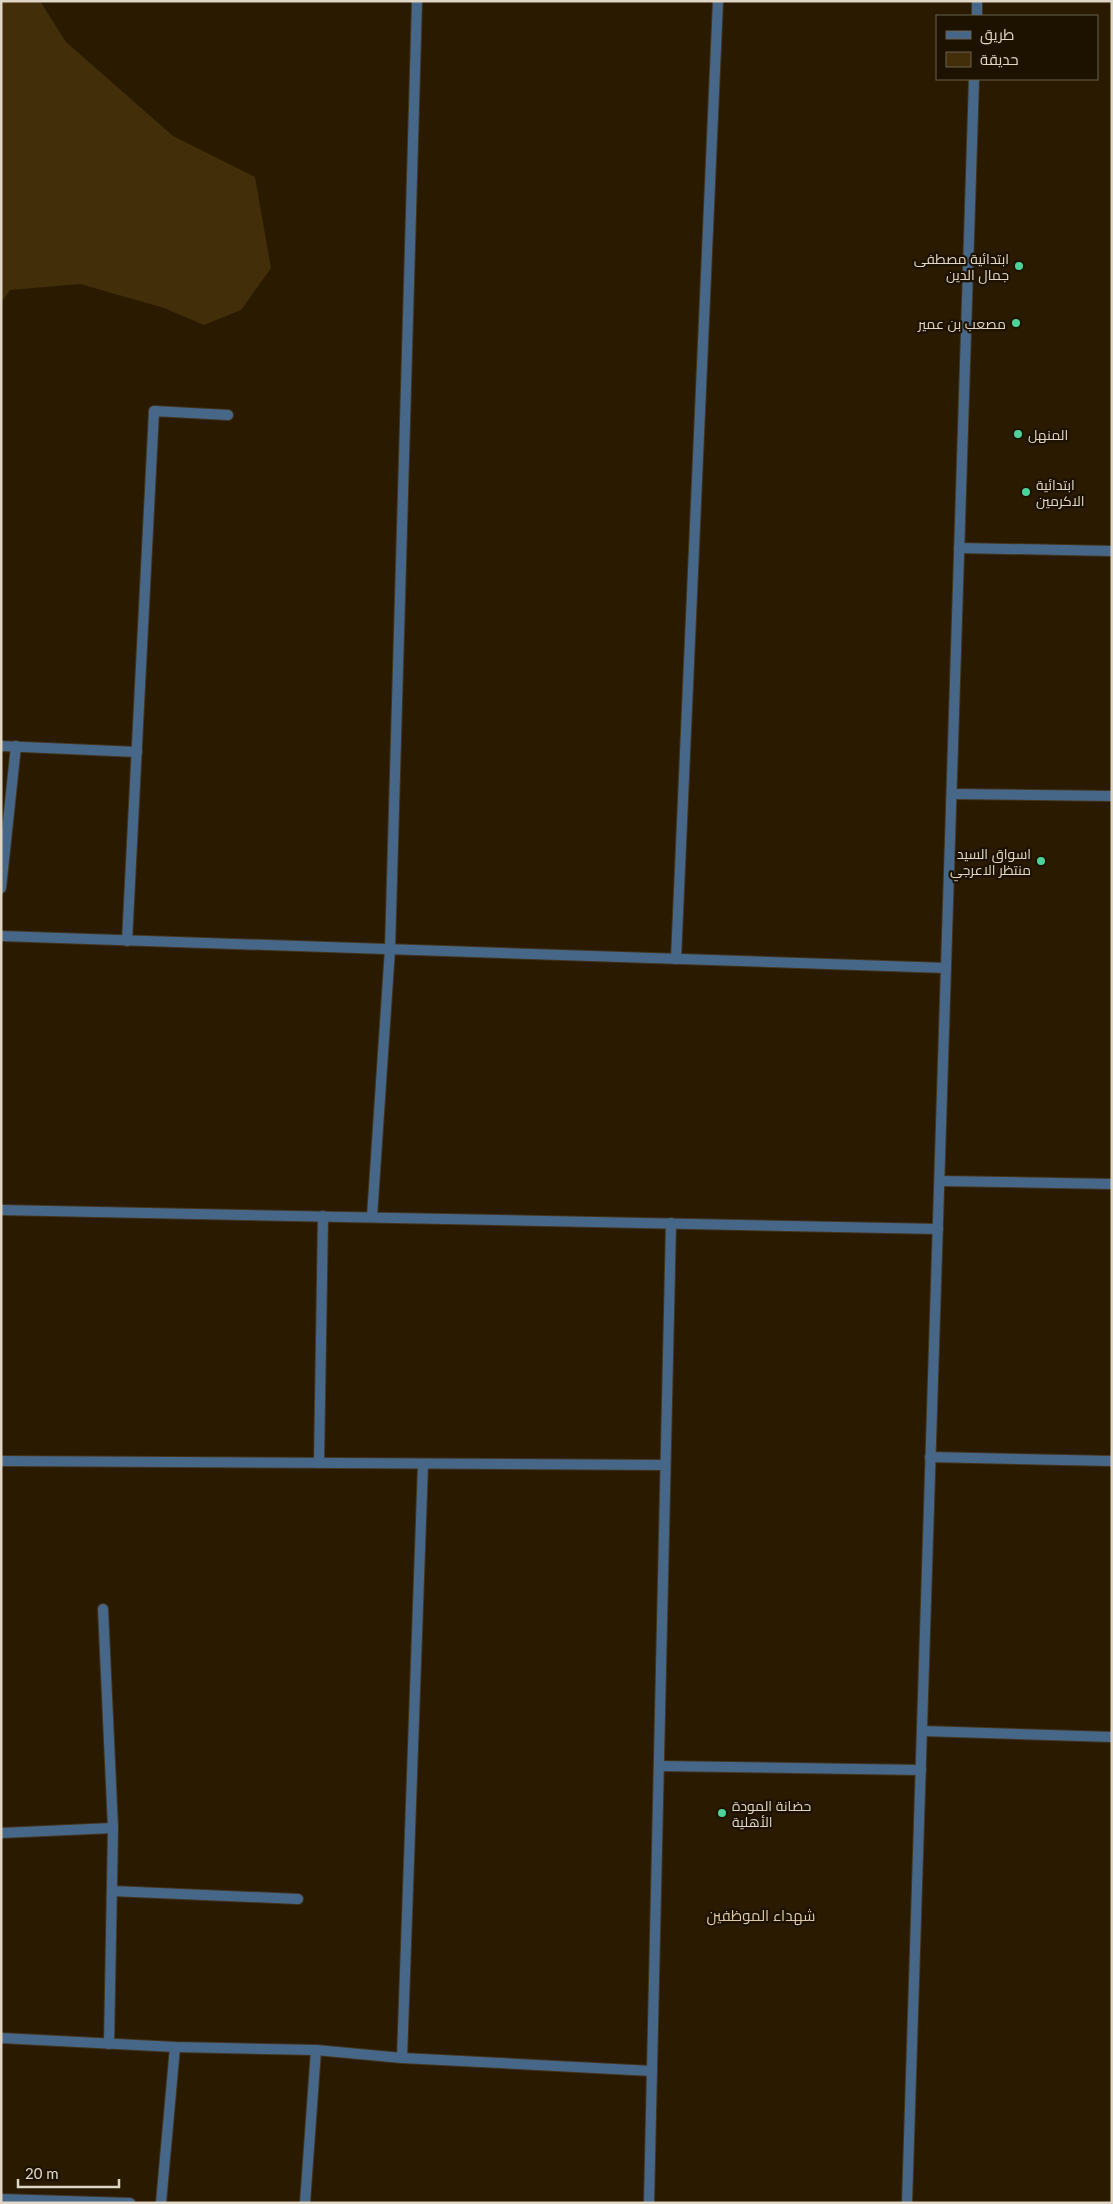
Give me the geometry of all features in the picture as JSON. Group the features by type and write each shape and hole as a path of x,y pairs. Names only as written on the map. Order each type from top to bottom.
{"street":[{"path":"372,1217 390,950 417,1"},
{"path":"676,959 718,1"},
{"path":"976,15 977,1"},
{"path":"907,2203 974,80"},
{"path":"127,941 154,411 228,415"},
{"path":"959,548 1112,551"},
{"path":"1,746 136,752"},
{"path":"1,888 16,746"},
{"path":"952,794 1112,796"},
{"path":"1,936 946,968"},
{"path":"940,1181 1112,1184"},
{"path":"1,1210 938,1229"},
{"path":"319,1463 324,1216"},
{"path":"649,2203 671,1223"},
{"path":"930,1456 1112,1461"},
{"path":"1,1462 665,1466"},
{"path":"402,2058 423,1464"},
{"path":"103,1609 112,1828 109,2044"},
{"path":"922,1731 1112,1737"},
{"path":"659,1766 921,1770"},
{"path":"1,1833 112,1828"},
{"path":"112,1892 298,1899"},
{"path":"1,2038 175,2047 316,2050 402,2058 652,2071"},
{"path":"161,2203 175,2047"},
{"path":"305,2203 316,2050"},
{"path":"1,2199 130,2203"}],"green space":[{"path":"1,1 40,1 66,42 173,136 255,177 271,268 241,310 204,325 164,308 80,284 10,290 1,303"}],"place":[{"name":"ابتدائية مصطفى جمال الدين","path":"1019,266"},
{"name":"مصعب بن عمير","path":"1016,323"},
{"name":"المنهل","path":"1018,434"},
{"name":"ابتدائية الاكرمين","path":"1026,492"},
{"name":"اسواق السيد منتظر الاعرجي","path":"1041,861"},
{"name":"حضانة المودة الأهلية","path":"722,1813"}],"district":[{"name":"شهداء الموظفين","path":"761,1915"}]}
